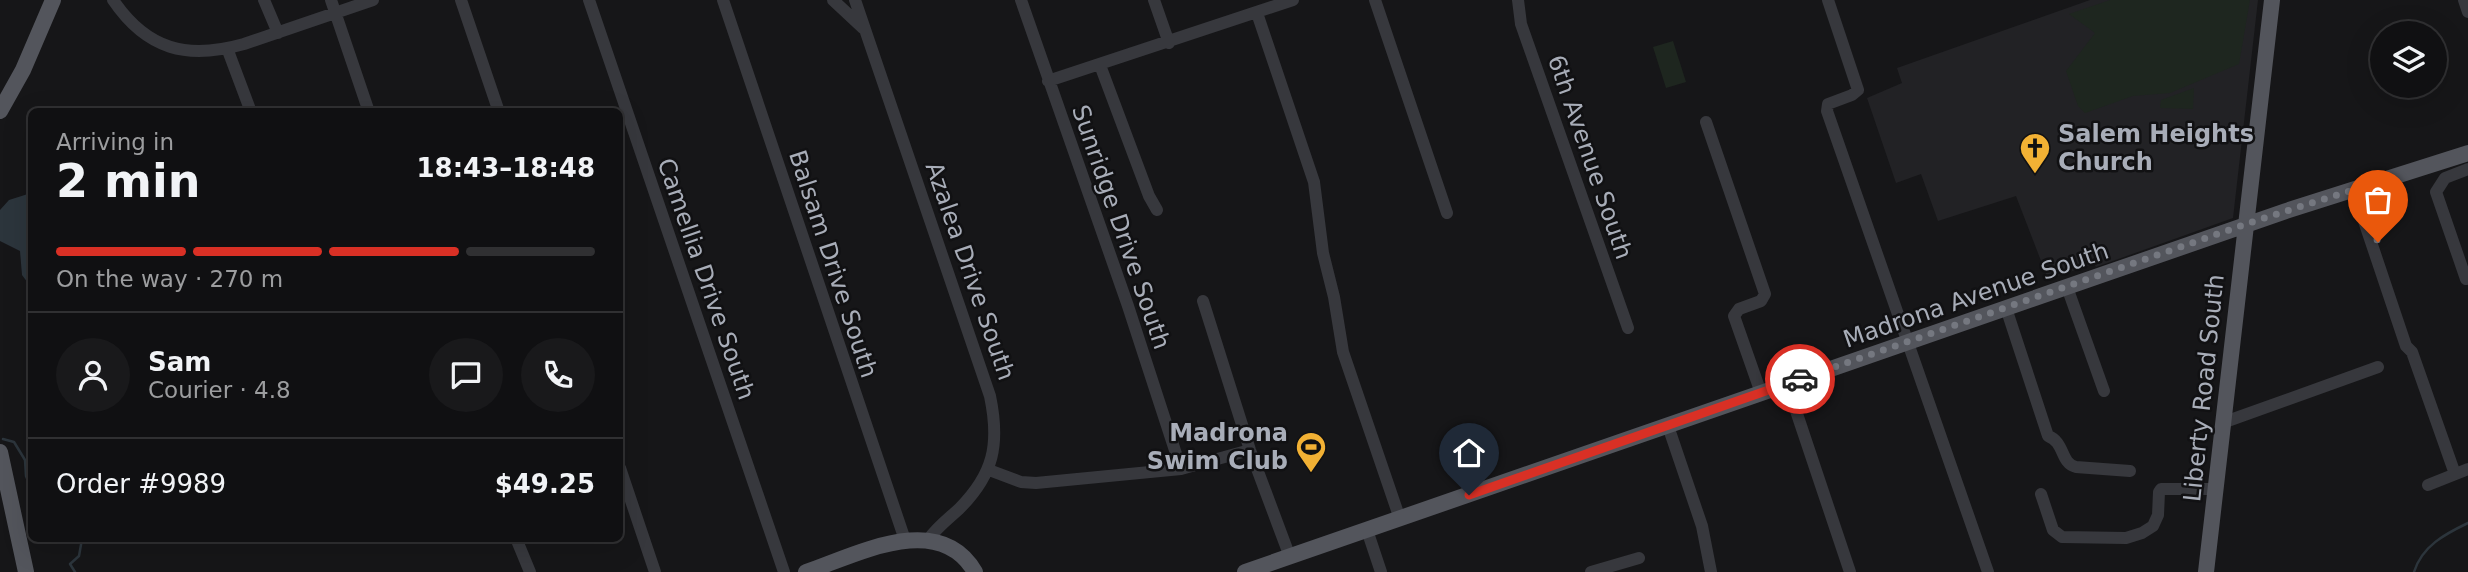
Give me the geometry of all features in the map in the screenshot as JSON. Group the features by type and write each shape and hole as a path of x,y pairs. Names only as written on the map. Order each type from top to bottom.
{"main road":[{"path":"0,111 29,58 53,0"},
{"name":"Liberty Road South","path":"2206,572 2272,0"},
{"name":"Madrona Avenue South","path":"1245,572 2245,226 2468,153"},
{"path":"0,453 26,572"},
{"path":"806,572 905,540 928,540 960,554 975,572"}],"street":[{"path":"113,0 132,26 157,43 197,51 227,48 373,0"},
{"path":"264,0 278,33"},
{"path":"331,0 368,108"},
{"path":"461,0 498,108"},
{"name":"Camellia Drive South","path":"589,0 784,572"},
{"name":"Balsam Drive South","path":"723,0 905,540"},
{"path":"833,0 863,28"},
{"name":"Azalea Drive South","path":"855,0 990,396 996,428 989,470 965,502 928,540"},
{"name":"Sunridge Drive South","path":"1021,0 1128,306 1181,469"},
{"path":"1154,0 1169,43"},
{"path":"1048,81 1293,0"},
{"path":"1376,0 1447,213"},
{"name":"6th Avenue South","path":"1518,0 1521,24 1628,328"},
{"path":"1828,0 1858,90 1828,104 1827,111 1988,572"},
{"path":"2464,0 2468,12"},
{"path":"1257,13 1314,182 1323,253 1343,352 1400,519"},
{"path":"227,48 250,108"},
{"path":"1100,65 1149,196 1157,210"},
{"path":"1706,122 1765,293 1761,301 1739,309 1734,316 1760,393"},
{"path":"2466,279 2436,192 2445,178 2468,170"},
{"path":"2356,189 2363,209 2369,216 2413,344 2412,352 2455,474"},
{"path":"2067,287 2104,391"},
{"path":"1203,301 1250,450 1290,557"},
{"path":"2006,308 2048,436 2060,444 2066,462 2076,467 2130,471"},
{"path":"2222,423 2378,367"},
{"path":"1787,384 1850,572"},
{"path":"1668,426 1702,526 1711,572"},
{"path":"989,470 1021,482 1036,483 1181,469 1250,450"},
{"path":"2428,485 2468,470"},
{"path":"623,477 655,572"},
{"path":"2040,494 2053,530 2062,537 2126,538 2153,526 2158,515 2161,489 2215,489"},
{"path":"1367,530 1381,572"},
{"path":"518,543 530,572"},
{"path":"1591,572 1639,558"}],"shaded area":[{"path":"2090,0 2258,0 2233,218 2096,267 2094,264 2048,279 2016,196 1938,221 1921,174 1896,183 1867,98 1902,83 1897,68"},
{"path":"2110,0 2250,0 2239,64 2170,93 2133,96 2085,113 2078,106 2066,71 2095,33 2069,14"},
{"path":"1673,41 1686,82 1666,88 1653,47"},
{"path":"2194,88 2193,109 2160,108 2161,100"},
{"path":"28,194 28,283 22,275 20,251 0,241 0,210 9,200"}],"waterway":[{"path":"3,439 14,442 25,460 28,481"},
{"path":"2414,572 2429,548 2443,536 2468,523"},
{"path":"75,572 70,564 79,556 81,542"}],"way so far":[{"path":"1800,379 2258,220 2356,189 2378,242"}],"place":[{"name":"Salem Heights Church","path":"2035,175"},
{"name":"Madrona Swim Club","path":"1311,474"}],"route":[{"path":"1469,495 1800,379"}]}
